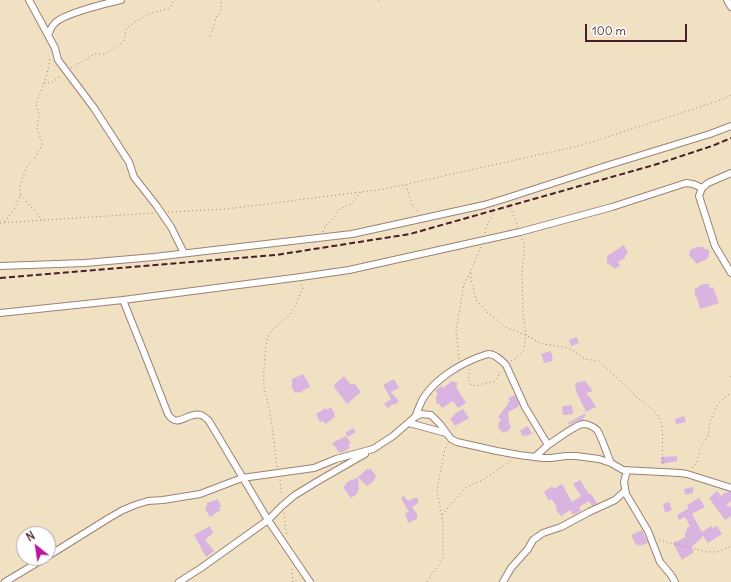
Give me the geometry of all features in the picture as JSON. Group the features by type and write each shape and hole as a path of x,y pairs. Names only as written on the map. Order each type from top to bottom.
{"street":[{"path":"29,0 55,48 58,60 94,108 129,162 134,177 171,227 184,253"},
{"path":"48,35 54,23 60,19 93,7 121,0"},
{"path":"727,0 731,6"},
{"path":"0,266 85,263 352,234 498,201 731,126"},
{"path":"731,173 702,188 699,196 715,246 731,273"},
{"path":"0,313 123,300 350,270 520,232 612,207 686,183 702,188"},
{"path":"123,300 170,418 178,421 193,415 197,415 206,418 212,425 268,520 310,582"},
{"path":"415,417 423,398 434,385 445,376 471,360 487,354 494,355 501,359 506,365 525,407 548,445"},
{"path":"179,582 268,520 296,495 373,449 421,414 431,415 451,439 457,442 535,457 551,458 576,456 599,459 611,463 623,470 680,472 731,488"},
{"path":"409,422 446,433"},
{"path":"535,457 548,445 570,430 584,424 590,425 597,430 611,463"},
{"path":"56,551 109,518 135,505 148,501 200,494 242,478 314,468 336,459 373,449"},
{"path":"627,470 624,482 626,494 648,531 660,562 675,582"},
{"path":"503,582 511,568 528,549 533,540 543,533 561,527 615,500 625,491"},
{"path":"5,582 32,566"}],"path":[{"path":"44,83 49,84 53,82 95,54 104,54 121,44 124,40 127,27 149,14 169,8 173,4 173,0"},
{"path":"210,36 216,17 221,11 221,0"},
{"path":"378,0 381,3"},
{"path":"5,223 15,208 21,194 20,184 26,167 33,160 42,145 37,128 39,113 36,104 47,75 52,53"},
{"path":"0,223 226,209 385,189 583,145 721,100 731,95"},
{"path":"406,184 413,207 417,211 429,217"},
{"path":"321,238 327,224 333,219 340,209 351,204 362,192"},
{"path":"21,194 43,220"},
{"path":"471,360 468,380 470,384 475,386 495,381 506,365 524,350 526,336 523,314 522,271 524,245 507,198"},
{"path":"459,367 456,331 464,284 479,252 487,225 498,205 498,201"},
{"path":"471,270 471,280 477,301 487,312 505,327 544,344 564,347 572,350 585,359 598,361 639,399 650,407 661,420 663,436 662,460 665,471"},
{"path":"288,539 267,395 264,388 268,335 292,311 302,288 300,282 301,277"},
{"path":"690,475 692,467 697,462 700,449 708,436 710,422 716,407 731,393"},
{"path":"427,582 443,557 442,516 437,491 445,448 451,439"},
{"path":"442,516 466,487 483,480 519,455"},
{"path":"658,540 707,552 717,552 731,546"},
{"path":"292,568 293,582"}],"building":[{"path":"624,245 628,253 625,255 625,258 618,262 620,266 614,269 613,266 611,267 609,263 607,263 607,256"},
{"path":"696,247 703,247 704,249 707,249 709,251 709,255 707,259 696,264 689,255 690,250"},
{"path":"709,284 709,288 713,287 719,303 700,309 696,295 695,296 695,288"},
{"path":"577,337 579,343 571,346 569,340"},
{"path":"551,351 553,361 544,363 541,354"},
{"path":"303,374 310,387 300,393 295,393 291,386 292,379"},
{"path":"344,376 351,385 354,383 361,392 347,404 334,387 335,384"},
{"path":"394,379 399,388 391,392 399,401 388,408 384,404 391,399 383,385"},
{"path":"452,381 458,383 456,387 466,403 458,408 453,401 442,408 436,401 436,396 438,395 436,390 441,386 443,388"},
{"path":"585,381 593,391 586,393 596,407 586,412 576,391 575,383"},
{"path":"515,395 519,405 508,412 511,427 508,431 503,433 498,428 499,422 501,421 499,417 497,418 510,401 508,398"},
{"path":"572,405 573,414 563,415 562,406"},
{"path":"331,407 335,417 325,424 323,421 320,422 316,414 326,408 327,410"},
{"path":"463,409 469,418 455,426 450,418"},
{"path":"586,413 583,420 569,425 568,423"},
{"path":"684,416 686,422 676,424 675,419"},
{"path":"528,426 532,434 522,436 520,430"},
{"path":"353,428 356,432 348,437 345,433"},
{"path":"346,436 351,443 348,445 350,448 341,453 332,443"},
{"path":"677,456 677,461 661,464 661,457"},
{"path":"367,469 371,469 376,476 373,482 367,486 358,477"},
{"path":"358,477 358,493 351,498 343,487 352,479 353,480"},
{"path":"580,480 597,503 592,506 589,501 579,507 581,511 573,515 570,510 561,516 556,510 557,508 553,501 551,499 549,501 544,492 552,486 554,489 562,484 572,502 581,496 573,484"},
{"path":"693,487 693,493 685,495 684,489"},
{"path":"717,491 721,496 726,492 731,492 731,501 726,505 731,507 731,516 725,520 709,498"},
{"path":"404,496 408,501 418,498 418,503 412,507 417,514 417,519 408,523 405,513 409,512 401,498"},
{"path":"699,498 705,507 692,514 702,532 711,526 713,528 717,526 722,534 708,543 703,536 691,548 694,552 682,560 673,543 686,537 684,534 690,526 685,517 679,520 677,515 689,508 687,505"},
{"path":"218,499 221,506 219,508 221,510 210,517 205,509 207,503"},
{"path":"669,502 672,510 665,513 663,504"},
{"path":"210,526 213,533 205,540 214,551 206,557 194,535"},
{"path":"642,530 648,543 639,546 638,544 636,545 631,535"}],"railway":[{"path":"0,278 276,255 410,234 654,165 712,146 731,138"}]}
